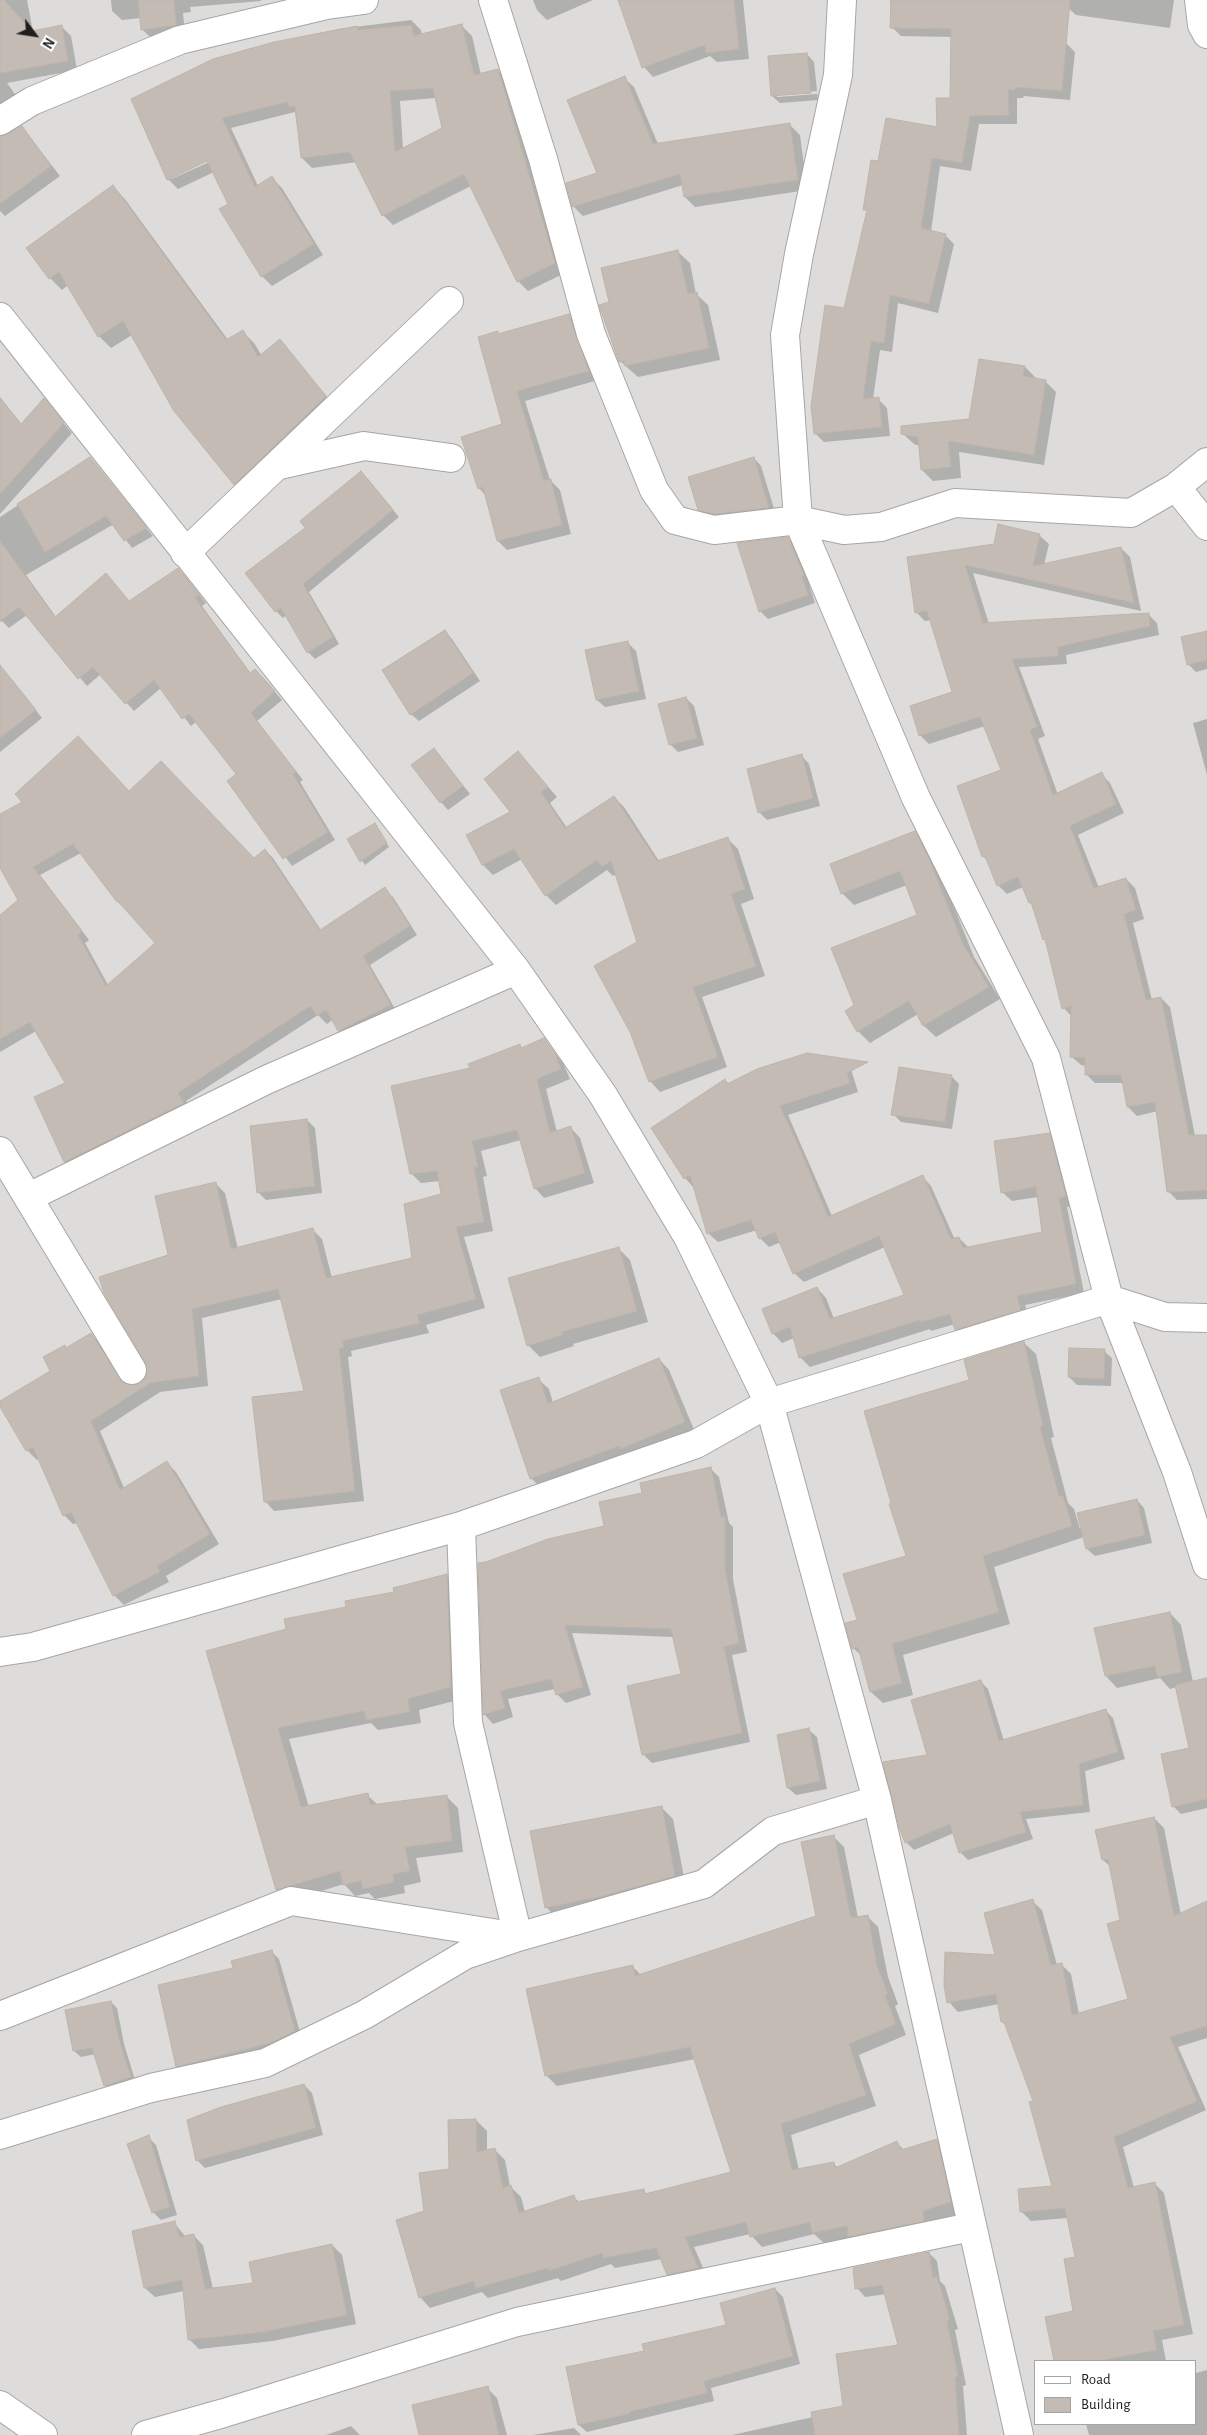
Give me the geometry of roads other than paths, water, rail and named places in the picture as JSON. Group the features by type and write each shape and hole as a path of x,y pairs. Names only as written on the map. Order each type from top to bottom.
{"street":[{"path":"0,121 32,100 180,40 327,5 364,0"},
{"path":"493,0 543,159 591,334 654,490 675,520 714,530 798,520 844,530 881,527 955,504 1132,513 1176,487 1207,462"},
{"path":"842,0 838,75 785,335 798,520 916,798 1046,1058 1109,1299 1177,1472 1207,1565"},
{"path":"1199,0 1202,25 1207,34"},
{"path":"185,553 449,302"},
{"path":"0,317 516,970 603,1095 683,1229 769,1403 877,1800 1019,2435"},
{"path":"279,465 364,446 452,458"},
{"path":"1176,487 1207,526"},
{"path":"28,1197 266,1080 516,970"},
{"path":"0,1151 132,1370"},
{"path":"0,1652 33,1647 461,1526 696,1444 769,1403 1109,1299 1165,1317 1207,1318"},
{"path":"461,1526 468,1723 518,1937"},
{"path":"0,2135 151,2088 265,2063 364,2015 465,1955 518,1937 704,1884 773,1831 877,1800"},
{"path":"0,2016 291,1901 518,1937"},
{"path":"146,2435 224,2413 517,2322 971,2227"},
{"path":"0,2405 43,2435"}]}
